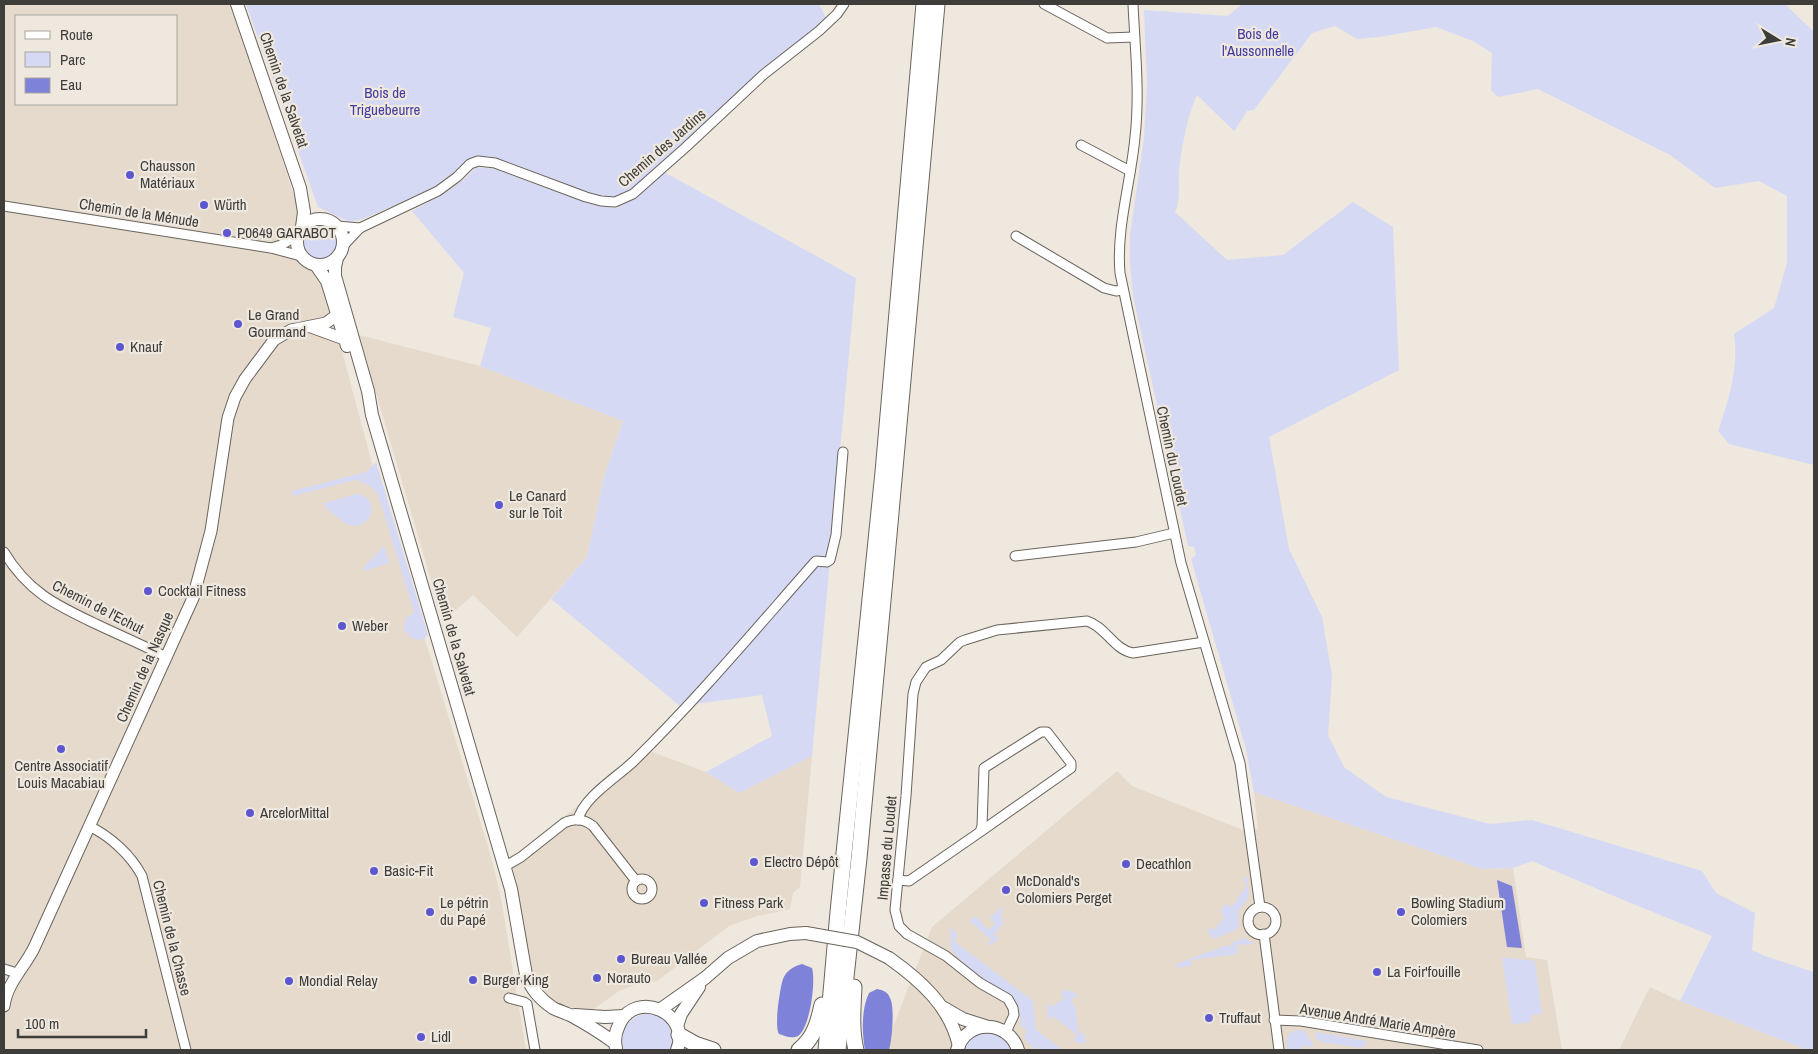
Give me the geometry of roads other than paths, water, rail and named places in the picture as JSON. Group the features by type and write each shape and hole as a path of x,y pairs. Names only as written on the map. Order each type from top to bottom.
{"highway":[{"path":"826,1050 838,912 883,472 924,4"},
{"path":"838,1050 859,858 937,4"},
{"path":"856,1050 853,1019 859,858"},
{"path":"799,1050 808,1042 817,1026 838,912"},
{"path":"678,1030 695,1044 713,1050"}],"main road":[{"name":"Chemin de la Salvetat","path":"237,4 300,188 304,212 300,231"},
{"name":"Chemin de la Salvetat","path":"300,188 314,210 324,219"},
{"path":"324,219 337,226 342,234 343,246 337,258 325,265 316,265 307,262 301,256 297,247 300,231 310,221 324,219"},
{"name":"Chemin de la Salvetat","path":"337,258 334,267 335,276 368,391 372,416 511,889 528,982 542,1000 600,1032 617,1048"},
{"name":"Chemin de la Salvetat","path":"316,265 327,281 365,405 372,416"},
{"path":"661,1009 705,978 728,958 757,942 790,934 825,935 857,942 906,970 931,993 942,1008 952,1023 958,1048"},
{"path":"677,1050 678,1030 683,1010 705,978"},
{"path":"617,1048 616,1031 624,1016 639,1007 650,1006 661,1009 669,1014 678,1030"},
{"path":"942,1008 963,1019 985,1026 1000,1028 1006,1032 1018,1048"},
{"name":"Chemin de la Salvetat","path":"570,1015 624,1016"},
{"path":"958,1048 969,1032 985,1026"}],"street":[{"name":"Chemin des Jardins","path":"343,246 360,228 438,191 470,164 478,161 495,163 592,199 610,202 624,199 633,194 686,147 763,75 819,31 837,14 844,4"},
{"path":"1044,4 1107,38 1134,37"},
{"name":"Chemin du Loudet","path":"1133,4 1137,117 1120,248 1119,260 1122,290 1180,563 1240,763 1260,907"},
{"path":"1081,145 1130,172"},
{"name":"Chemin de la Ménude","path":"4,206 271,248 301,256"},
{"path":"337,226 360,228"},
{"path":"271,248 281,245 300,231"},
{"path":"1016,236 1104,288 1122,290"},
{"name":"Chemin de la Nasque","path":"4,1000 18,972 34,948 192,598 207,550 228,418 235,397 245,379 274,340 291,330 326,323 336,315"},
{"path":"311,327 344,339"},
{"path":"578,820 579,815 601,790 634,761 693,701 816,560 827,562 830,560 836,536 843,452"},
{"path":"1015,556 1136,542 1174,533"},
{"name":"Chemin de l'Echut","path":"4,552 29,585 58,606 166,657"},
{"name":"Impasse du Loudet","path":"1006,1032 1014,1016 1014,1008 1008,998 986,988 946,956 919,942 899,926 895,910 913,694 916,682 926,667 947,655 960,642 991,631 1082,621 1094,623 1122,649 1130,652 1204,642"},
{"path":"898,880 909,882 1071,768 1071,763 1047,732 1041,732 984,768 982,826 980,832"},
{"path":"504,867 521,857 564,823 578,820 593,826 636,882"},
{"name":"Chemin de la Chasse","path":"89,826 118,846 133,861 142,876 186,1050"},
{"path":"1260,907 1272,911 1275,918 1273,929 1264,934 1253,931 1248,921 1250,913 1260,907"},
{"path":"1264,934 1279,1050"},
{"path":"4,969 18,972"},
{"path":"509,998 527,1004 534,1050"},
{"name":"Avenue André Marie Ampère","path":"1274,1020 1300,1021 1478,1050"}],"water":[{"path":"1497,880 1512,886 1522,948 1507,947"},
{"path":"802,964 812,968 811,1004 806,1024 802,1031 798,1036 789,1037 779,1034 778,1030 777,1016 780,990 783,979 788,971"},
{"path":"877,989 887,993 892,1002 890,1045 889,1050 865,1050 863,1014 869,993"}],"place":[{"name":"Chausson Matériaux","path":"130,175"},
{"name":"Würth","path":"204,205"},
{"name":"P0649 GARABOT","path":"227,233"},
{"name":"Le Grand Gourmand","path":"238,324"},
{"name":"Knauf","path":"120,347"},
{"name":"Le Canard sur le Toit","path":"499,505"},
{"name":"Cocktail Fitness","path":"148,591"},
{"name":"Weber","path":"342,626"},
{"name":"Centre Associatif Louis Macabiau","path":"61,749"},
{"name":"ArcelorMittal","path":"250,813"},
{"name":"Electro Dépôt","path":"754,862"},
{"name":"Decathlon","path":"1126,864"},
{"name":"Basic-Fit","path":"374,871"},
{"name":"McDonald's Colomiers Perget","path":"1006,890"},
{"name":"Fitness Park","path":"704,903"},
{"name":"Le pétrin du Papé","path":"430,912"},
{"name":"Bowling Stadium Colomiers","path":"1401,912"},
{"name":"Bureau Vallée","path":"621,959"},
{"name":"La Foir'fouille","path":"1377,972"},
{"name":"Norauto","path":"597,978"},
{"name":"Burger King","path":"473,980"},
{"name":"Mondial Relay","path":"289,981"},
{"name":"Truffaut","path":"1209,1018"},
{"name":"Lidl","path":"421,1037"}],"park label":[{"name":"Bois de l'Aussonnelle","path":"1258,42"},
{"name":"Bois de Triguebeurre","path":"385,102"}]}
